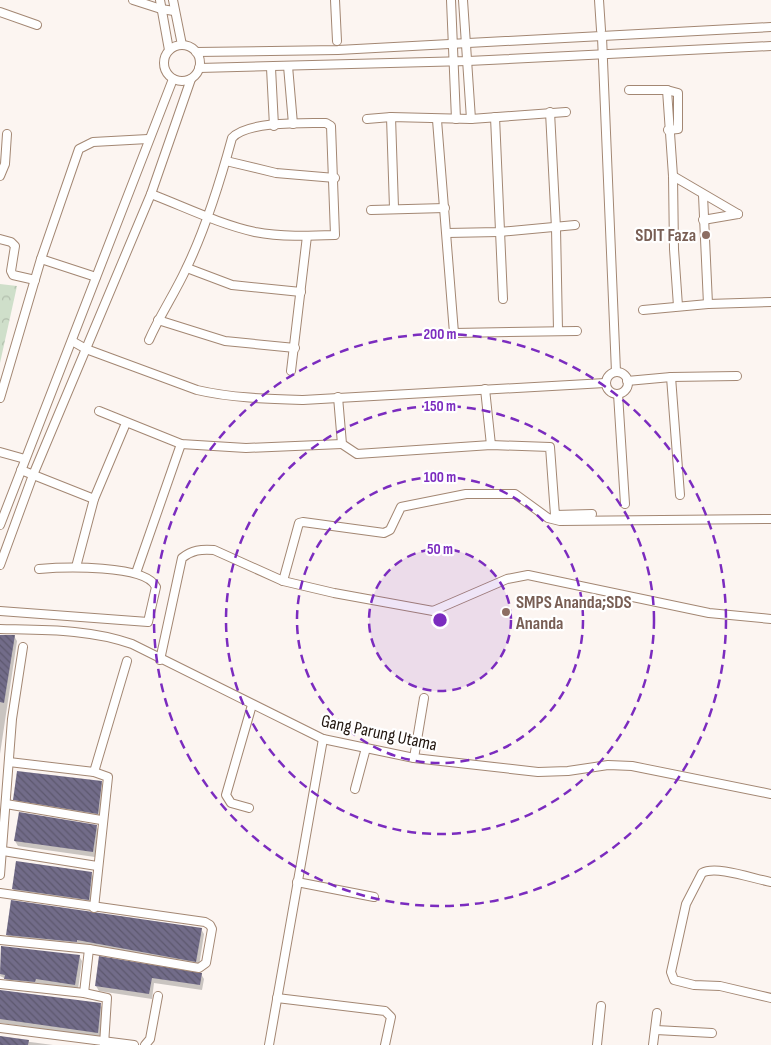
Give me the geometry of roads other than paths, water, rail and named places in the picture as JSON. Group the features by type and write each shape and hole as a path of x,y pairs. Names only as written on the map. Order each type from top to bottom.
{"street":[{"path":"133,0 174,11"},
{"path":"160,0 169,50 164,60 165,71 172,79 182,81 191,79"},
{"path":"173,0 182,45"},
{"path":"335,0 337,41"},
{"path":"451,0 456,119"},
{"path":"463,0 471,119"},
{"path":"599,0 616,372"},
{"path":"0,12 37,25"},
{"path":"196,52 338,50 466,44 601,34 771,27"},
{"path":"0,565 33,475 151,194 191,79 199,68 196,52 190,47 182,45 169,50"},
{"path":"199,68 271,68 454,61 771,46"},
{"path":"288,66 293,124"},
{"path":"271,68 274,126"},
{"path":"0,525 172,79"},
{"path":"629,90 667,90 678,93 678,129 668,130 673,176 674,249 678,306"},
{"path":"550,112 556,228 558,330"},
{"path":"367,120 391,117 436,120 471,119 566,112"},
{"path":"391,117 394,208"},
{"path":"494,117 503,299"},
{"path":"436,120 445,208 454,333 577,331"},
{"path":"150,340 158,320 187,268 207,216 232,138 243,131 274,126 326,123 332,126 335,178 335,235 307,236 256,232 207,216 151,194"},
{"path":"0,176 5,164 7,134"},
{"path":"0,398 41,259 79,149 94,142 148,139"},
{"path":"226,161 276,173 335,178"},
{"path":"673,176 738,214 703,220"},
{"path":"703,195 708,304"},
{"path":"371,210 445,208"},
{"path":"447,233 499,232 575,225"},
{"path":"291,371 307,236"},
{"path":"0,239 11,242 15,246 11,270 13,275 35,280"},
{"path":"41,259 96,277"},
{"path":"187,268 232,285 301,292"},
{"path":"643,310 708,304 771,302"},
{"path":"158,320 226,341 295,348"},
{"path":"72,341 86,350 174,382 216,394 286,400 605,383"},
{"path":"616,372 623,374 628,381 626,390 618,394 609,392 605,383 610,374 616,372"},
{"path":"628,381 671,377 737,376"},
{"path":"671,377 680,495"},
{"path":"485,389 491,445"},
{"path":"618,394 626,504"},
{"path":"338,398 342,444"},
{"path":"99,411 181,444 246,448 342,444 357,454 491,445 550,447 555,515 592,514"},
{"path":"76,567 94,499 126,423"},
{"path":"136,574 181,444"},
{"path":"0,452 25,459"},
{"path":"21,470 94,499"},
{"path":"283,581 299,523 384,533 390,530 401,507 466,494 515,494 548,518 560,521 771,519"},
{"path":"160,660 182,558 188,553 203,549 214,550 283,581 334,593 433,611 507,578 528,575 709,613 771,619"},
{"path":"0,611 148,622 156,587 153,582 136,574 76,567 39,569"},
{"name":"Gang Parung Utama","path":"0,629 79,632 109,636 132,644 160,660 323,740 414,758 538,772 620,765 771,794"},
{"path":"0,875 12,719 23,647"},
{"path":"94,772 127,661"},
{"path":"414,758 424,698"},
{"path":"249,808 231,803 226,795 252,705"},
{"path":"268,1045 323,740"},
{"path":"355,789 366,748"},
{"path":"9,762 94,772 108,777 101,820 94,908"},
{"path":"6,804 101,820"},
{"path":"3,851 98,866"},
{"path":"771,882 728,872 707,870 702,873 686,904 671,972 674,980 694,985 720,986 771,998"},
{"path":"297,882 374,897"},
{"path":"0,893 94,908 205,922 212,929 206,963 202,968 89,949 0,940"},
{"path":"84,993 89,949"},
{"path":"0,984 105,997 108,1000 104,1044"},
{"path":"145,1045 150,1039 158,996"},
{"path":"277,998 385,1011 391,1017 386,1045"},
{"path":"597,1045 601,1006"},
{"path":"653,1045 657,1013"},
{"path":"0,1028 104,1044 134,1045"},
{"path":"656,1030 712,1033"}],"place":[{"name":"SDIT Faza","path":"706,235"},
{"name":"SMPS Ananda;SDS Ananda","path":"506,612"}]}
